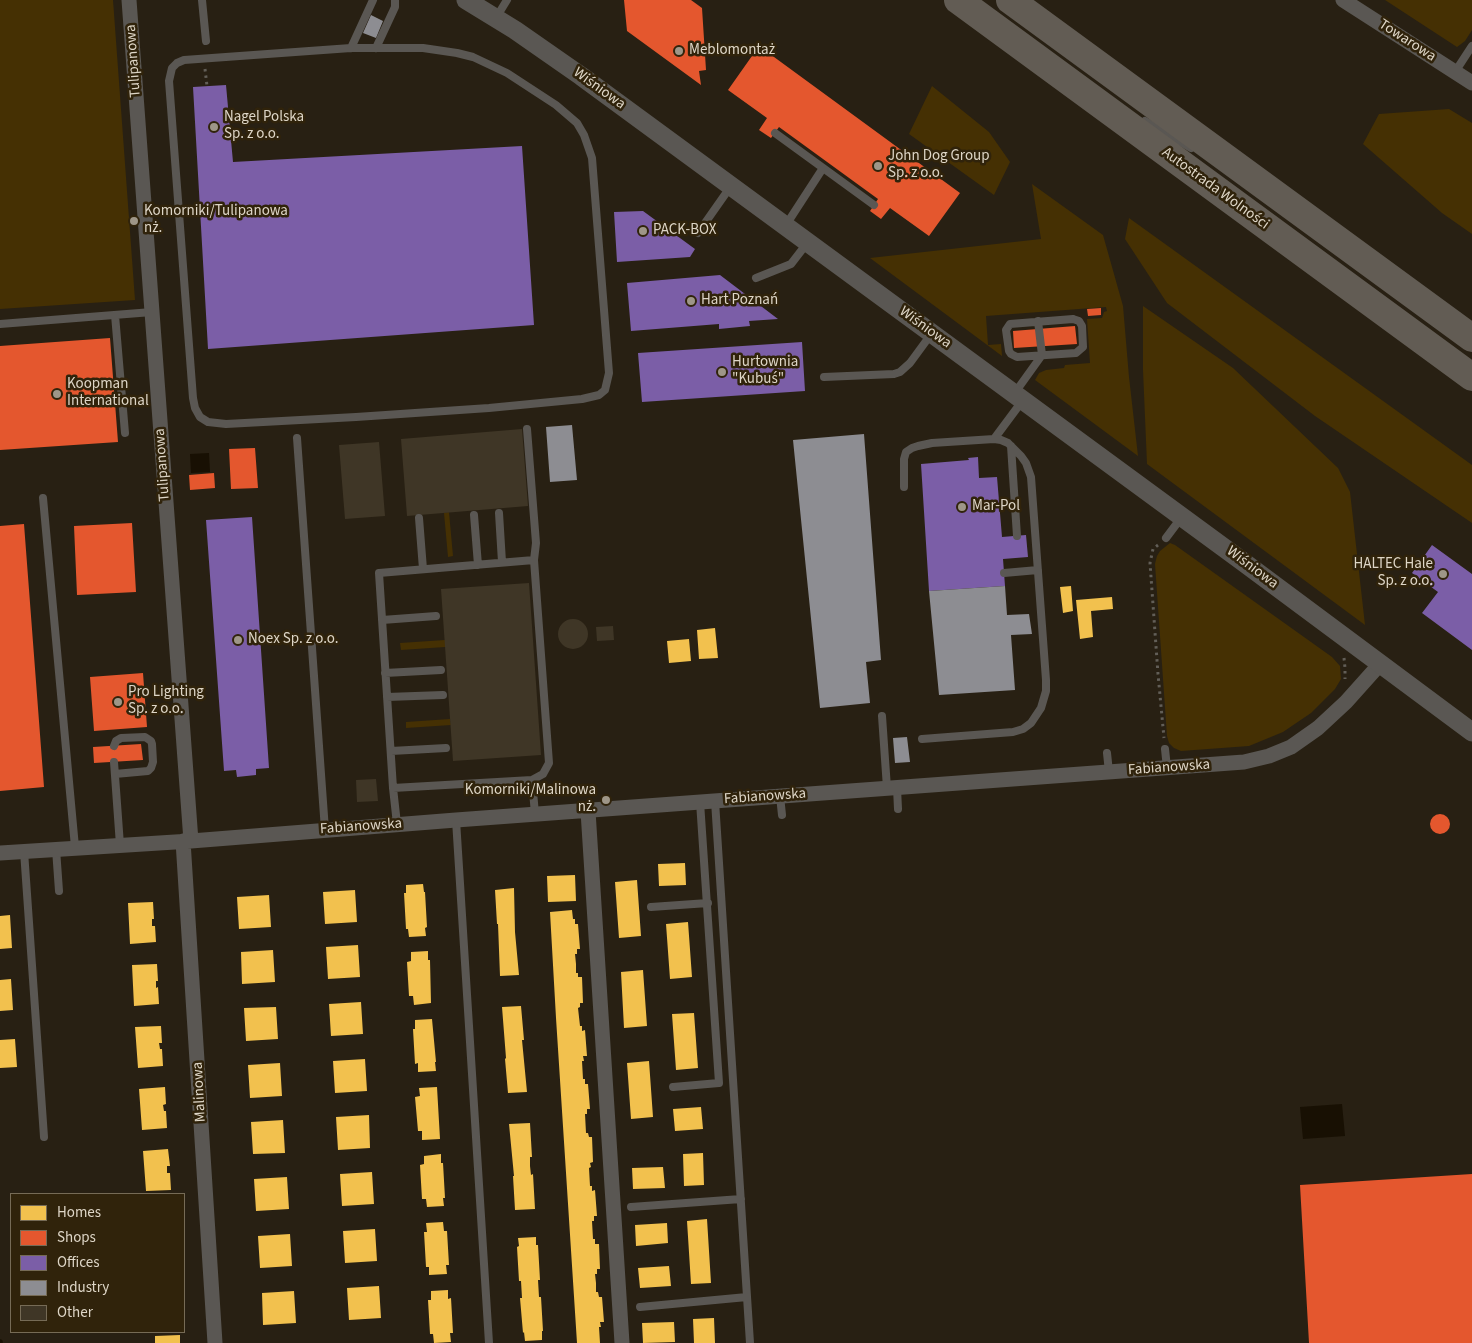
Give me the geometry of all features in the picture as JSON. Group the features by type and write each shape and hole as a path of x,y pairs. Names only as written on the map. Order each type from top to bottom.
{"highway":[{"name":"Autostrada Wolności","path":"958,0 1472,377"},
{"path":"1010,0 1472,338"}],"street":[{"name":"Tulipanowa","path":"129,0 187,841"},
{"name":"Wiśniowa","path":"466,0 496,18 581,76 1380,664"},
{"name":"Towarowa","path":"1343,0 1472,83"},
{"name":"Fabianowska","path":"0,853 187,841 1244,762 1269,756 1291,747 1318,728 1346,702 1380,664"},
{"path":"1380,664 1472,732"},
{"path":"588,811 622,1343"},
{"name":"Malinowa","path":"187,841 215,1343"}],"lane":[{"path":"202,0 206,41"},
{"path":"351,48 373,0"},
{"path":"376,48 395,7 395,0"},
{"path":"496,18 507,0"},
{"path":"1054,32 1118,90"},
{"path":"1455,72 1472,46"},
{"path":"351,48 376,48 424,48 473,57 507,73 556,105 577,123 584,135 592,158 608,372 605,390 599,396 489,408 226,424 208,422 200,417 195,408 193,398 169,81 172,68 184,60 351,48"},
{"path":"1036,57 1109,100"},
{"path":"1134,115 1200,153"},
{"path":"1146,115 1188,153"},
{"path":"775,133 874,205"},
{"path":"785,226 823,168"},
{"path":"1225,168 1299,211"},
{"path":"1216,179 1280,236"},
{"path":"698,233 731,186"},
{"path":"756,278 791,264 808,242"},
{"path":"0,324 152,312"},
{"path":"115,315 125,433"},
{"path":"1073,318 1082,326 1083,347 1076,353 1017,357 1011,354 1008,349 1006,330 1010,324 1038,321 1073,318"},
{"path":"994,439 1042,355 1038,321"},
{"path":"824,377 894,374 900,372 910,364 932,333"},
{"path":"393,788 532,780 543,774 549,763 534,560 536,543 527,428"},
{"path":"297,438 325,830"},
{"path":"904,487 904,459 906,452 912,448 932,443 994,439 1001,440 1011,446 1026,463 1031,477 1038,570 1046,691 1041,708 1036,716 1023,729 1013,732 922,739"},
{"path":"1011,446 1017,536"},
{"path":"43,498 75,848"},
{"path":"499,513 502,562"},
{"path":"474,516 478,564"},
{"path":"1166,538 1182,517"},
{"path":"420,518 423,569"},
{"path":"396,824 379,572 534,560"},
{"path":"1004,573 1038,570"},
{"path":"382,620 436,616"},
{"path":"385,674 441,670"},
{"path":"387,697 444,695"},
{"path":"882,716 892,788 898,809"},
{"path":"114,746 116,741 121,738 145,737 152,744 153,762 148,771 115,774"},
{"path":"391,751 446,748"},
{"path":"1165,749 1167,768"},
{"path":"1107,753 1109,772"},
{"path":"114,762 120,845"},
{"path":"532,780 535,814"},
{"path":"780,796 782,815"},
{"path":"715,801 750,1343"},
{"path":"673,1087 719,1083 700,802"},
{"path":"456,820 488,1343"},
{"path":"56,849 59,891"},
{"path":"24,851 44,1137"},
{"path":"651,907 708,903"},
{"path":"631,1207 741,1199"},
{"path":"640,1307 747,1297"}],"path":[{"path":"205,68 207,86"},
{"path":"1165,749 1150,563 1154,549 1166,538"},
{"path":"1339,654 1344,657 1345,678 1343,684"}],"shaded area":[{"path":"0,0 113,0 135,300 0,309"},
{"path":"1385,0 1472,0 1472,30 1465,41 1457,47"},
{"path":"932,86 989,132 1010,162 994,195 909,134"},
{"path":"1449,109 1472,123 1472,234 1442,213 1363,144 1379,114"},
{"path":"1032,184 1103,235 1123,306 1138,456 1035,380 1039,373 1046,370 1064,368 1065,365 1090,363 1087,319 1102,318 1104,312 1107,311 1106,307 986,316 988,345 1001,344 1002,356 870,258 1041,239"},
{"path":"1129,218 1472,465 1472,523 1315,416 1167,303 1125,239"},
{"path":"1143,306 1233,368 1338,468 1350,492 1365,625 1147,464 1143,370"},
{"path":"209,453 210,472 191,473 190,454"},
{"path":"449,512 453,556 448,557 444,513"},
{"path":"1170,543 1332,657 1340,666 1341,679 1335,689 1311,713 1283,732 1249,746 1181,751 1169,743 1155,564 1160,551"},
{"path":"445,640 445,647 401,650 400,643"},
{"path":"450,719 451,725 406,728 406,722"},
{"path":"1342,1104 1345,1136 1303,1139 1300,1107"}],"building: Homes":[{"path":"1071,586 1073,611 1063,613 1060,587"},
{"path":"1112,597 1113,609 1091,611 1093,637 1080,639 1076,600"},
{"path":"715,628 718,658 699,659 697,630"},
{"path":"689,639 691,661 669,663 667,641"},
{"path":"685,863 686,885 659,886 658,864"},
{"path":"575,875 576,901 548,902 547,876"},
{"path":"637,880 641,936 619,938 615,882"},
{"path":"423,884 425,892 426,936 409,937 408,929 406,929 404,893 406,893 406,885"},
{"path":"514,888 515,932 519,975 500,976 495,890"},
{"path":"355,890 357,922 325,924 323,892"},
{"path":"269,895 271,927 239,929 237,897"},
{"path":"153,902 154,919 152,919 152,926 155,926 156,942 130,944 128,903"},
{"path":"572,910 575,924 578,924 580,949 577,949 577,954 575,954 576,973 578,973 578,977 582,977 583,1003 580,1003 578,1008 580,1026 582,1026 582,1031 585,1030 587,1056 583,1056 584,1061 582,1061 583,1079 585,1079 585,1084 588,1084 590,1109 587,1109 587,1114 585,1114 586,1133 588,1133 589,1137 592,1137 593,1162 590,1163 591,1167 589,1168 590,1186 592,1186 592,1191 595,1190 597,1216 594,1216 594,1221 592,1221 593,1239 595,1239 595,1244 599,1244 600,1269 597,1269 597,1274 595,1274 596,1292 598,1292 599,1297 602,1297 604,1322 600,1322 601,1327 599,1327 600,1343 577,1343 550,912"},
{"path":"10,915 12,948 0,949 0,916"},
{"path":"688,922 692,977 670,979 666,924"},
{"path":"358,945 360,977 328,979 326,947"},
{"path":"273,950 275,982 242,984 241,952"},
{"path":"428,951 431,1003 414,1005 413,996 409,996 407,962 411,961 411,952"},
{"path":"157,964 158,981 156,981 156,988 158,987 159,1004 134,1006 132,965"},
{"path":"643,970 647,1026 624,1028 621,972"},
{"path":"11,979 13,1010 0,1011 0,980"},
{"path":"361,1002 363,1034 331,1036 329,1004"},
{"path":"521,1006 527,1092 508,1093 502,1007"},
{"path":"276,1007 278,1039 246,1041 244,1008"},
{"path":"694,1013 698,1068 676,1070 672,1014"},
{"path":"432,1019 436,1071 418,1072 418,1063 415,1064 413,1029 415,1029 415,1020"},
{"path":"161,1026 162,1043 159,1043 160,1049 162,1049 163,1066 138,1068 135,1027"},
{"path":"15,1039 17,1067 0,1068 0,1040"},
{"path":"365,1059 367,1091 335,1093 333,1061"},
{"path":"649,1061 653,1117 631,1119 627,1063"},
{"path":"280,1063 282,1096 250,1098 248,1065"},
{"path":"165,1087 166,1104 163,1105 164,1111 166,1111 167,1128 142,1130 139,1089"},
{"path":"437,1087 440,1139 422,1140 422,1131 418,1131 415,1097 420,1096 419,1088"},
{"path":"701,1107 703,1129 675,1131 673,1109"},
{"path":"369,1115 370,1148 338,1150 336,1117"},
{"path":"283,1120 285,1153 253,1154 251,1122"},
{"path":"530,1123 532,1157 530,1157 530,1166 531,1175 533,1174 535,1209 515,1210 509,1124"},
{"path":"168,1149 170,1166 167,1166 167,1173 170,1173 171,1190 146,1191 143,1151"},
{"path":"703,1153 704,1185 684,1186 683,1154"},
{"path":"441,1154 444,1206 427,1207 426,1199 422,1199 420,1165 424,1164 424,1156"},
{"path":"663,1167 665,1188 633,1189 632,1168"},
{"path":"372,1172 374,1204 342,1206 340,1174"},
{"path":"287,1177 289,1209 256,1211 254,1179"},
{"path":"707,1219 711,1283 691,1284 687,1221"},
{"path":"443,1222 444,1231 447,1231 449,1265 446,1265 447,1274 429,1275 429,1267 426,1267 424,1232 427,1232 426,1223"},
{"path":"667,1223 668,1243 636,1246 635,1225"},
{"path":"375,1229 377,1261 345,1263 343,1231"},
{"path":"290,1234 292,1266 260,1268 258,1236"},
{"path":"536,1237 543,1331 542,1340 525,1341 517,1247 519,1246 518,1238"},
{"path":"669,1266 671,1286 640,1288 638,1268"},
{"path":"379,1286 381,1318 349,1320 347,1288"},
{"path":"448,1290 448,1299 451,1298 453,1333 450,1333 451,1342 434,1343 433,1334 430,1334 428,1300 431,1300 431,1291"},
{"path":"294,1291 296,1323 263,1325 262,1293"},
{"path":"714,1318 715,1343 694,1343 693,1319"},
{"path":"674,1322 675,1342 643,1343 642,1323"},
{"path":"180,1335 180,1343 155,1343 155,1336"}],"building: Shops":[{"name":"Meblomontaż","path":"624,0 691,0 702,8 706,70 699,71 701,85 627,31"},
{"name":"John Dog Group Sp. z o.o.","path":"759,46 960,193 929,236 890,208 881,219 870,211 878,199 779,127 771,138 759,130 767,118 728,90"},
{"path":"1101,308 1101,315 1088,316 1087,309"},
{"path":"1075,326 1077,344 1014,348 1013,331"},
{"name":"Koopman International","path":"110,338 118,442 0,450 0,346"},
{"path":"255,448 258,488 231,489 229,449"},
{"path":"214,473 215,488 190,490 189,475"},
{"path":"132,523 136,592 77,595 74,526"},
{"path":"24,524 44,787 0,791 0,526"},
{"name":"Pro Lighting Sp. z o.o.","path":"143,673 147,727 94,731 90,677"},
{"path":"141,744 143,760 94,763 93,747"},
{"path":"1436,814 1444,814 1450,820 1450,828 1444,834 1436,834 1430,828 1430,820"},
{"path":"1472,1174 1472,1343 1309,1343 1300,1185"}],"building: Offices":[{"path":"226,85 233,162 522,146 534,325 208,349 193,87"},
{"name":"PACK-BOX","path":"643,211 695,249 690,257 617,262 614,212"},
{"name":"Hart Poznań","path":"720,275 778,319 749,321 750,326 719,329 719,324 631,331 627,283"},
{"name":"Hurtownia \"Kubuś\"","path":"802,342 805,391 642,402 638,353"},
{"name":"Mar-Pol","path":"978,457 979,478 997,477 1002,537 1026,535 1028,557 1003,559 1005,586 929,591 921,464 969,460 968,458"},
{"path":"252,517 269,768 256,769 256,775 237,777 236,770 224,771 206,520"},
{"path":"1432,545 1472,574 1472,650 1422,613 1438,592 1412,573"}],"building: Industry":[{"path":"371,15 383,21 376,38 363,33"},
{"path":"572,425 577,480 550,482 546,427"},
{"path":"864,434 881,660 866,662 870,703 820,708 793,440"},
{"path":"1005,586 1007,615 1029,614 1032,634 1011,635 1015,690 939,695 929,591"},
{"path":"907,737 910,762 895,763 893,738"}],"building: Other":[{"path":"522,429 528,506 407,516 401,439"},
{"path":"379,442 385,516 345,519 339,445"},
{"path":"529,583 541,755 453,761 441,589"},
{"path":"573,619 579,620 587,628 587,640 579,648 573,649 567,648 559,640 558,634 559,628 567,620"},
{"path":"613,626 614,640 597,641 596,627"},
{"path":"376,779 378,801 357,802 356,780"}],"place":[{"name":"Meblomontaż","path":"679,51"},
{"name":"Nagel Polska Sp. z o.o.","path":"214,127"},
{"name":"John Dog Group Sp. z o.o.","path":"878,166"},
{"name":"Komorniki/Tulipanowa nż.","path":"134,221"},
{"name":"PACK-BOX","path":"643,231"},
{"name":"Hart Poznań","path":"691,301"},
{"name":"Hurtownia \"Kubuś\"","path":"722,372"},
{"name":"Koopman International","path":"57,394"},
{"name":"Mar-Pol","path":"962,507"},
{"name":"HALTEC Hale Sp. z o.o.","path":"1443,574"},
{"name":"Noex Sp. z o.o.","path":"238,640"},
{"name":"Pro Lighting Sp. z o.o.","path":"118,702"},
{"name":"Komorniki/Malinowa nż.","path":"606,800"}]}
